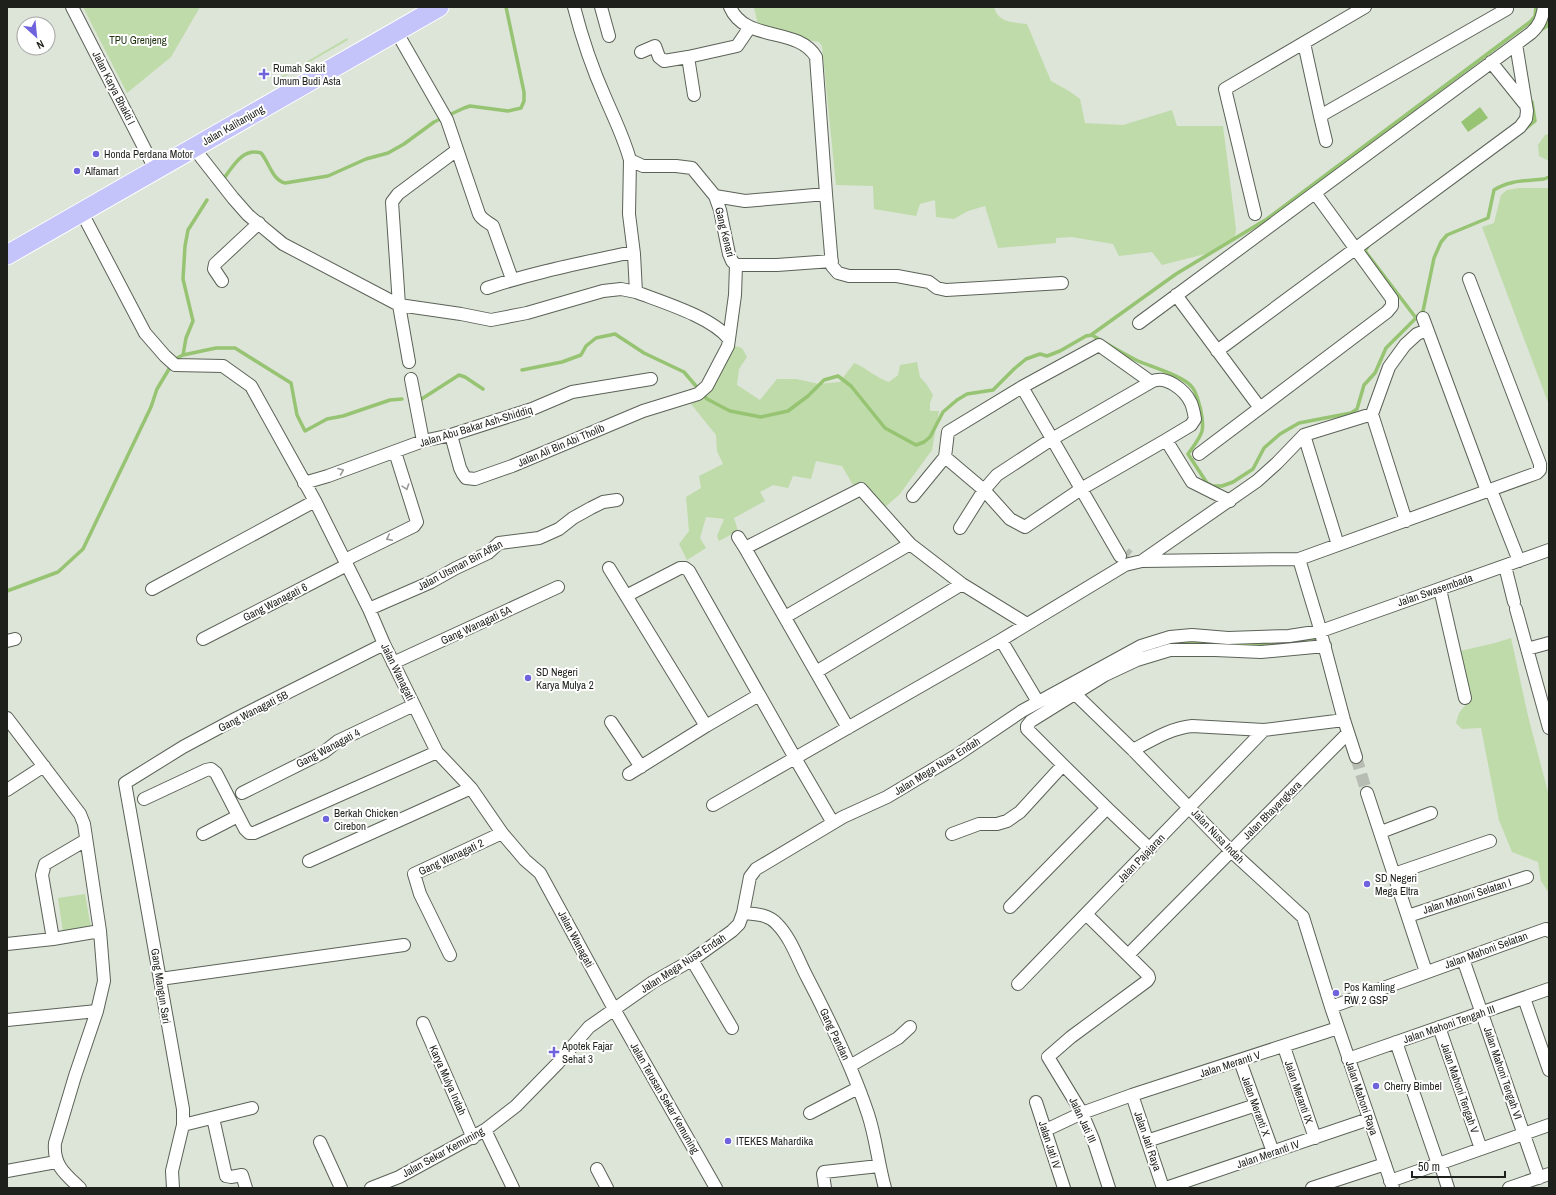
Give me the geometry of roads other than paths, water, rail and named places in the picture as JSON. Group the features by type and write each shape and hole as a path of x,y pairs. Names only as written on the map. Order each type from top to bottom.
{"main road":[{"name":"Jalan Kalitanjung","path":"7,255 81,211 439,7"}],"street":[{"name":"Jalan Karya Bhakti I","path":"72,7 155,169"},
{"path":"574,7 588,53 604,96 626,144 630,160 629,214 634,254 636,292"},
{"path":"601,7 610,36"},
{"path":"730,7 733,14 754,30 788,38 812,49 816,57 832,266 838,273 849,276 897,276 929,282 937,288 946,290 1062,283"},
{"path":"1255,214 1225,89 1365,7"},
{"path":"1320,116 1507,10 1505,7"},
{"path":"1139,323 1538,27 1542,18 1544,7"},
{"path":"641,52 655,46 659,57 664,61 737,46 750,27"},
{"path":"396,31 445,117 479,214 482,219 493,226 512,279"},
{"path":"1304,43 1326,141"},
{"path":"1218,351 1520,127 1526,119 1527,111 1516,44"},
{"path":"688,57 694,95"},
{"path":"1491,62 1525,105"},
{"path":"193,147 248,215 260,223 283,244 399,305 492,320 527,313 603,291 621,289 636,292 694,314 725,334 729,339"},
{"path":"409,362 399,305 393,200 398,194 457,150"},
{"name":"Gang Kenari","path":"630,160 643,166 676,166 692,168 715,196 720,210 729,254 732,261 736,265 770,266 832,261"},
{"path":"1199,454 1381,317 1392,306 1392,299 1315,193"},
{"path":"715,196 745,202 826,194"},
{"name":"Jalan Wanagati","path":"81,211 145,333 165,356 175,364 223,366 251,386 315,501 369,609 393,663 437,752 471,788 502,833 525,860 540,873 614,1009"},
{"path":"222,281 214,269 215,264 260,223"},
{"path":"487,288 512,279 623,254 634,254"},
{"path":"729,339 735,295 736,265"},
{"path":"1126,558 1299,559 1537,473 1540,470 1540,464 1469,279"},
{"path":"1176,295 1260,408"},
{"path":"1423,318 1489,490 1519,561"},
{"path":"1406,520 1372,414 1389,367 1405,345 1417,334 1427,330"},
{"name":"Jalan Ali Bin Abi Tholib","path":"451,435 463,474 466,478 475,479 512,466 643,411 702,390 728,346 729,339"},
{"path":"913,496 945,457 948,432 1022,387 1099,346 1151,382"},
{"path":"411,379 423,441"},
{"name":"Jalan Abu Bakar Ash-Shiddiq","path":"304,483 423,441 451,435 532,409 572,392 651,379"},
{"path":"945,457 984,490 1010,519 1025,527 1081,489 1191,425 1195,419 1194,410 1191,402 1184,393 1172,384 1156,379 1052,439 997,475 984,490 960,528"},
{"path":"1022,387 1081,489 1126,558"},
{"path":"713,805 1001,640 1126,558 1230,501 1257,481 1304,435 1372,414"},
{"path":"1304,435 1338,545"},
{"path":"1166,440 1192,482 1230,501"},
{"name":"Gang Wanagati 6","path":"203,639 414,526 417,522 395,452"},
{"path":"745,548 861,489 910,544 962,584 1027,624"},
{"name":"Jalan Utsman Bin Affan","path":"369,609 431,582 488,553 499,543 539,538 560,529 573,518 603,502 616,500"},
{"path":"152,589 315,501"},
{"path":"738,537 848,728"},
{"path":"784,618 910,544"},
{"name":"Jalan Swasembada","path":"1320,631 1549,550"},
{"path":"1299,559 1325,646 1344,720 1356,757"},
{"path":"1505,566 1549,728"},
{"path":"610,568 706,726"},
{"path":"626,596 680,568 685,568 688,571 833,823"},
{"path":"816,672 962,584"},
{"name":"Gang Wanagati 5A","path":"393,663 558,587"},
{"path":"1440,589 1465,698"},
{"name":"Jalan Mega Nusa Endah","path":"614,1009 653,982 692,960 732,931 739,924 743,913 750,877 756,869 833,823 886,797 957,755 1038,702 1071,690 1112,661 1141,646 1170,637 1192,635 1228,638 1289,636 1320,631"},
{"path":"1001,640 1038,702"},
{"path":"1527,649 1549,643"},
{"name":"Gang Wanagati 5B","path":"126,783 183,747 384,644"},
{"path":"1150,849 1027,729 1027,726 1031,721 1071,690 1137,660 1170,650 1261,652 1325,646"},
{"name":"Jalan Nusa Indah","path":"1071,690 1190,807 1231,851 1303,917 1331,1007"},
{"path":"629,774 759,695"},
{"name":"Gang Wanagati 4","path":"242,792 324,752 338,742 414,705"},
{"path":"7,718 80,814 84,824 100,931 104,981 97,1011 75,1076 55,1143 54,1152 56,1162 80,1188"},
{"path":"1133,750 1182,727 1192,726 1264,730 1344,720"},
{"path":"611,722 640,767"},
{"name":"Jalan Pajajaran","path":"1018,984 1264,730"},
{"name":"Jalan Bhayangkara","path":"1128,955 1348,733"},
{"path":"144,799 211,769 216,773 245,829 249,833 254,833 437,752"},
{"path":"952,834 979,824 997,824 1013,817 1020,812 1063,765"},
{"path":"7,790 44,766"},
{"name":"Gang Mangun Sari","path":"126,783 183,1109 183,1125 172,1171 173,1188"},
{"path":"309,861 471,788"},
{"path":"1367,793 1426,972"},
{"path":"1010,907 1107,808"},
{"path":"1381,832 1432,813"},
{"path":"203,834 238,816"},
{"name":"Gang Wanagati 2","path":"450,955 420,894 414,874 502,833"},
{"path":"52,939 42,876 43,869 45,864 86,840"},
{"path":"1394,874 1490,841"},
{"name":"Jalan Mahoni Selatan I","path":"1408,916 1527,877"},
{"name":"Gang Pandan","path":"743,913 763,915 777,923 789,941 820,1001 850,1066 873,1131 884,1188"},
{"path":"1086,914 1128,955"},
{"name":"Jalan Mahoni Selatan","path":"1331,1007 1547,930"},
{"path":"7,944 52,939 100,931"},
{"path":"160,979 404,945"},
{"name":"Jalan Jati III","path":"1110,1188 1093,1139 1082,1113 1048,1056 1071,1037 1147,981 1149,978 1148,975 1128,955"},
{"name":"Jalan Mahoni Tengah VI","path":"1463,959 1524,1134 1536,1180"},
{"path":"692,960 732,1028"},
{"name":"Jalan Mahoni Tengah III","path":"1348,1058 1549,989"},
{"path":"1524,998 1549,1070"},
{"name":"Jalan Mahoni Raya","path":"1331,1007 1332,1030 1348,1058 1392,1184"},
{"name":"Jalan Sekar Kemuning","path":"371,1188 401,1183 485,1130 516,1106 558,1063 589,1027 614,1009"},
{"name":"Jalan Terusan Sekar Kemuning","path":"614,1009 716,1188"},
{"path":"7,1020 97,1011"},
{"name":"Karya Mulya Indah","path":"423,1023 473,1138"},
{"path":"850,1066 898,1038 910,1027"},
{"name":"Jalan Mahoni Tengah V","path":"1439,1027 1482,1149"},
{"name":"Jalan Meranti V","path":"1046,1130 1082,1113 1132,1095 1332,1030"},
{"path":"1396,1042 1448,1188"},
{"name":"Jalan Meranti IX","path":"1284,1046 1315,1138"},
{"name":"Jalan Meranti X","path":"1240,1061 1273,1152"},
{"path":"810,1113 858,1088"},
{"name":"Jalan Jati Raya","path":"1132,1095 1147,1141 1165,1188"},
{"name":"Jalan Jati IV","path":"1036,1102 1064,1188"},
{"path":"1147,1141 1256,1105"},
{"path":"183,1125 252,1108"},
{"path":"213,1118 226,1176 231,1177 242,1175 246,1188"},
{"name":"Jalan Meranti IV","path":"1165,1188 1369,1119"},
{"path":"1392,1184 1439,1164 1549,1125"},
{"path":"485,1130 513,1188"},
{"path":"320,1142 341,1188"},
{"path":"7,1171 56,1162"},
{"path":"1312,1188 1385,1164"},
{"path":"825,1188 824,1172 879,1166"},
{"path":"597,1169 607,1188"},
{"path":"1509,1188 1536,1180"}],"waterway":[{"path":"222,181 238,160 248,153 261,153 274,175 285,183 328,176 366,159 388,153 404,144 434,122 464,108 470,106 508,111 521,108 524,101 524,92 506,7"},
{"path":"1091,335 1176,274 1267,219 1530,22 1535,16 1536,7"},
{"path":"1539,31 1547,26 1549,15"},
{"path":"1524,130 1535,121 1532,102"},
{"path":"522,370 562,362 581,355 586,346 596,338 615,334 644,353 684,372 707,399 730,411 761,417 788,411 808,396 824,380 838,376 851,386 885,428 916,445 924,442 930,437 943,412 957,400 967,394 993,390 1026,359 1040,354 1047,356 1060,351 1086,336 1092,335 1138,361 1182,379 1194,389 1200,407 1203,428 1200,437 1188,454 1207,483 1213,486 1222,486 1233,482 1253,469 1264,448 1280,434 1299,423 1351,413 1357,409 1364,385 1375,373 1386,348 1423,311 1434,258 1441,242 1447,235 1488,218 1494,190 1506,184 1549,177"},
{"path":"183,355 186,338 193,321 183,279 185,246 188,230 207,200"},
{"path":"1368,246 1365,251 1416,318"},
{"path":"7,591 58,572 83,549 151,407 157,389 175,359 183,355 216,348 235,348 291,383 297,415 305,431 327,419 343,416 390,400 402,399"},
{"path":"420,400 459,375 465,377 483,389"},
{"path":"1229,644 1262,644 1316,638"},
{"path":"1159,646 1199,642 1212,643"}],"tunnel":[{"path":"1125,553 1129,556"},
{"path":"1356,757 1367,793"}],"place":[{"name":"Rumah Sakit Umum Budi Asta","path":"264,74"},
{"name":"Honda Perdana Motor","path":"96,154"},
{"name":"Alfamart","path":"77,171"},
{"name":"SD Negeri Karya Mulya 2","path":"528,678"},
{"name":"Berkah Chicken Cirebon","path":"326,819"},
{"name":"SD Negeri Mega Eltra","path":"1367,884"},
{"name":"Pos Kamling RW 2 GSP","path":"1336,993"},
{"name":"Apotek Fajar Sehat 3","path":"554,1052"},
{"name":"Cherry Bimbel","path":"1376,1086"},
{"name":"ITEKES Mahardika","path":"728,1141"}],"park label":[{"name":"TPU Grenjeng","path":"138,40"}]}
